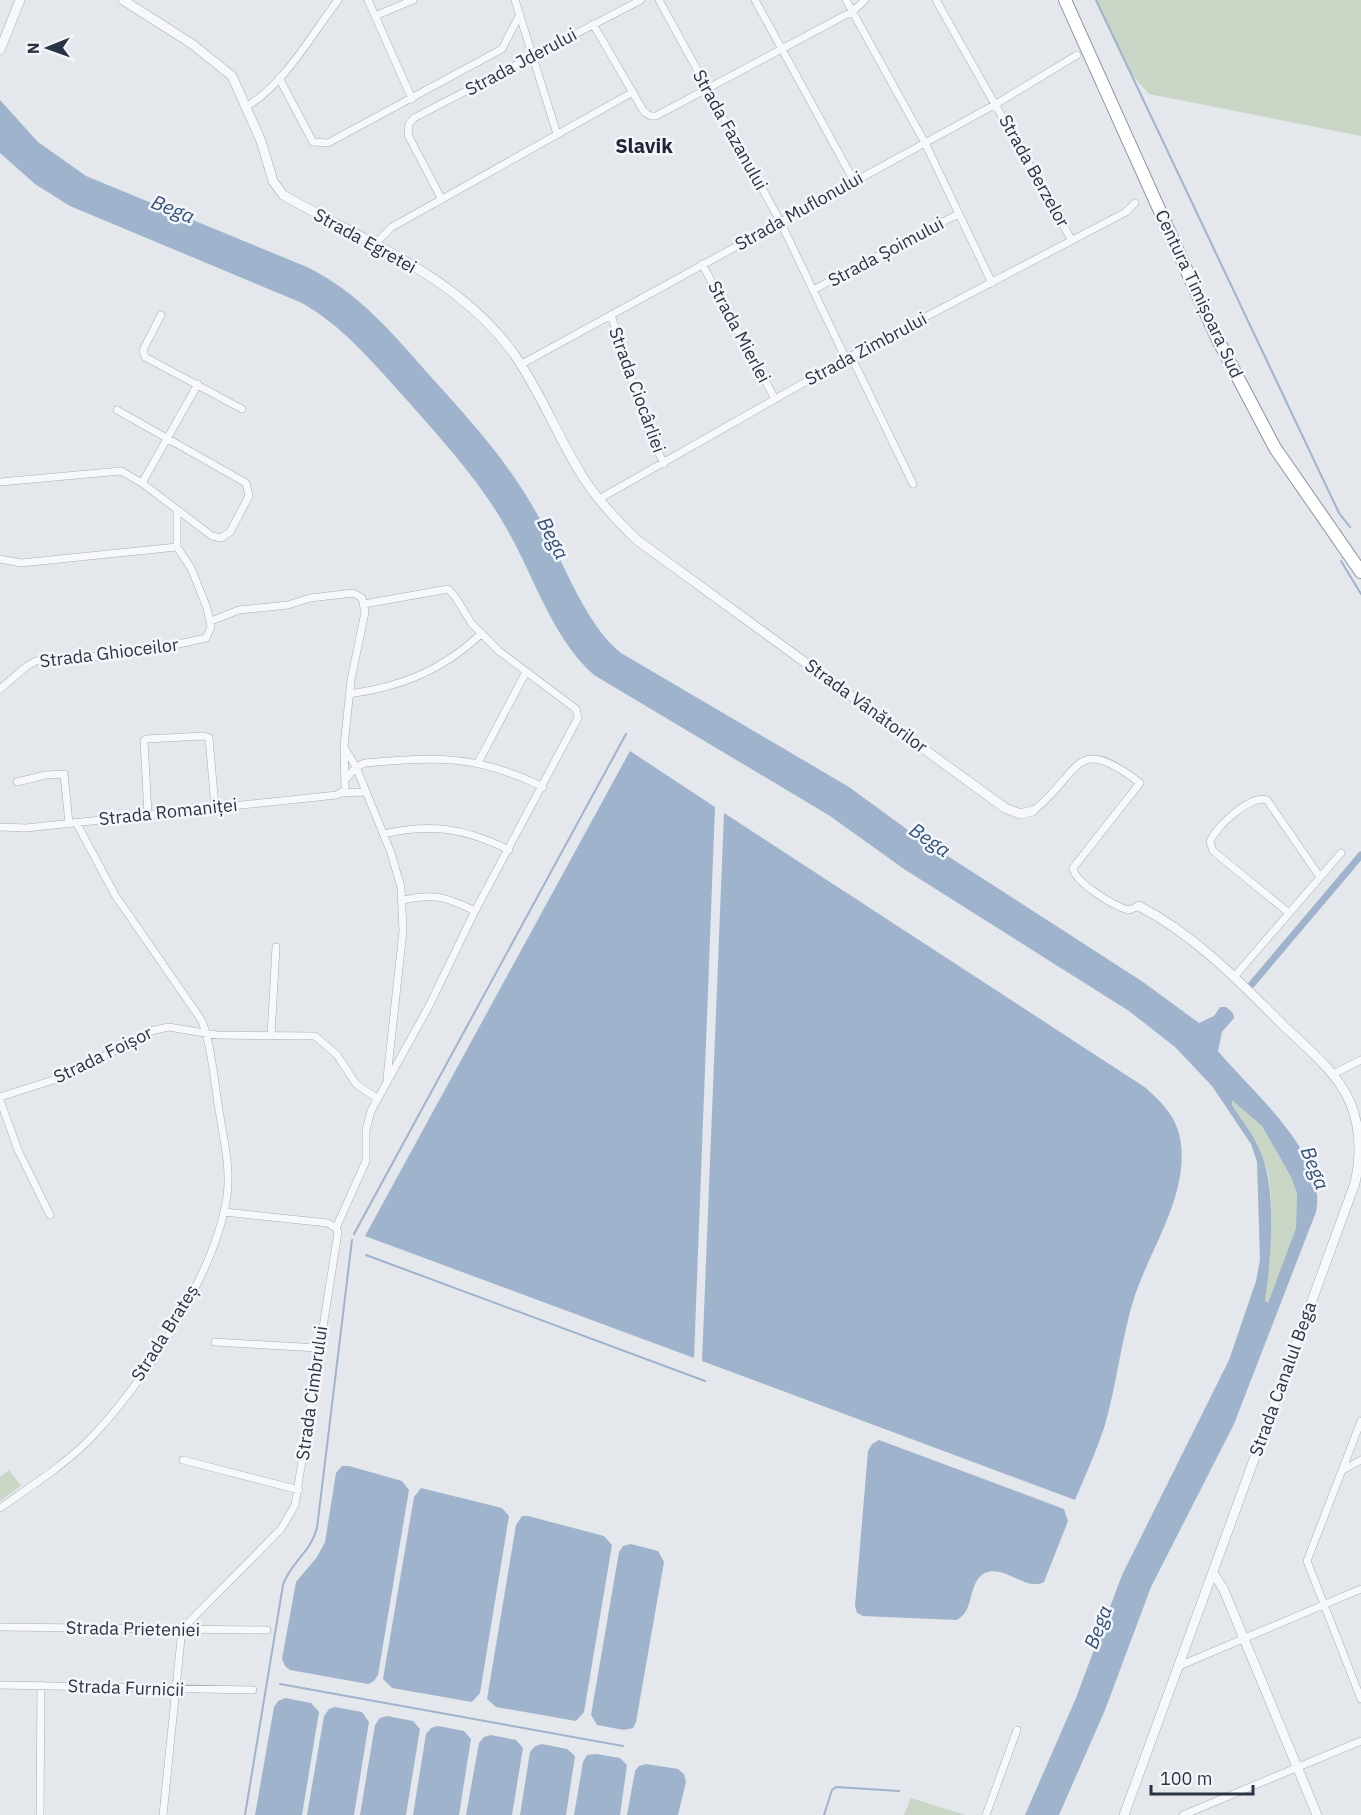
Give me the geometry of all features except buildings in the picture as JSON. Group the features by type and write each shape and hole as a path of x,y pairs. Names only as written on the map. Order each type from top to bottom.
{"highway":[{"name":"Centura Timișoara Sud","path":"1065,0 1226,356 1275,448 1361,572"}],"street":[{"path":"0,50 20,0"},
{"name":"Strada Egretei","path":"123,0 214,59 232,76 247,106 278,189 291,200 374,245 464,299 500,337 520,365 581,473 599,499"},
{"path":"247,106 262,98 338,0"},
{"path":"368,0 412,99"},
{"path":"375,16 413,0"},
{"path":"515,0 557,134"},
{"name":"Strada Jderului","path":"441,198 410,141 408,129 414,118 641,0"},
{"name":"Strada Fazanului","path":"659,0 780,221 913,484"},
{"path":"755,0 854,181"},
{"path":"846,0 925,143 992,283"},
{"path":"593,24 644,112 651,116 662,114 708,90 853,11 865,0"},
{"name":"Strada Berzelor","path":"936,0 1071,239"},
{"path":"279,78 313,142 328,143 502,50 520,14"},
{"name":"Strada Muflonului","path":"520,365 996,104 1077,56"},
{"path":"374,245 392,227 441,198 633,92"},
{"name":"Strada Zimbrului","path":"599,499 849,358 1126,212 1134,203"},
{"name":"Strada Șoimului","path":"815,289 958,214"},
{"name":"Strada Mierlei","path":"702,264 775,399"},
{"path":"161,315 143,354 242,409"},
{"name":"Strada Ciocârliei","path":"611,315 649,433 664,464"},
{"path":"142,483 198,384"},
{"path":"0,482 115,470 126,473 142,483 212,536 221,538 230,532 249,496 246,483 117,410"},
{"name":"Strada Vânătorilor","path":"599,499 628,531 660,559 1005,808 1020,814 1033,811 1075,766 1087,760 1104,760 1140,783 1072,868"},
{"path":"177,511 177,547 200,588 211,621"},
{"path":"0,559 21,563 177,547"},
{"path":"345,780 344,746 349,694 364,604 448,589 481,634 525,672 478,763"},
{"name":"Strada Ghioceilor","path":"0,689 36,661 118,656 202,640 209,633 211,621 239,610 288,605 298,600 353,593 362,598 364,604"},
{"path":"349,694 384,689 412,681 464,650 481,634"},
{"name":"Strada Cimbrului","path":"182,1629 281,1529 294,1509 338,1232 336,1228 366,1161 366,1130 387,1080 429,1005 475,911 578,723 578,713 571,705 525,672"},
{"path":"148,814 144,741 146,739 204,736 208,738 215,807"},
{"path":"344,746 356,767 383,834 401,887 403,900 403,931 387,1080"},
{"path":"339,794 345,780 356,767 365,763 418,757 478,763 514,774 543,787"},
{"path":"17,782 46,775 64,774 72,822"},
{"name":"Strada Romaniței","path":"0,827 26,828 366,792"},
{"path":"1289,913 1213,851 1210,842 1217,830 1247,803 1255,799 1267,800 1320,877"},
{"name":"Strada Brateș","path":"0,1508 74,1454 125,1396 155,1354 189,1298 214,1242 224,1212 228,1187 227,1161 207,1033 200,1016 115,895 72,822"},
{"path":"383,834 410,827 459,829 509,850"},
{"path":"1234,977 1341,853"},
{"name":"Strada Canalul Bega","path":"1072,868 1078,880 1119,907 1129,910 1139,906 1199,946 1333,1074 1347,1096 1357,1123 1360,1152 1357,1174 1124,1815"},
{"path":"403,900 429,895 449,898 475,911"},
{"path":"271,1036 276,947"},
{"name":"Strada Foișor","path":"0,1099 69,1075 156,1029 172,1027 207,1033 315,1036 336,1055 356,1084 367,1094 378,1099"},
{"path":"1333,1074 1361,1060"},
{"path":"0,1099 18,1150 50,1215"},
{"path":"224,1212 324,1223 336,1228"},
{"path":"215,1342 318,1348"},
{"path":"1361,1421 1309,1554 1309,1569 1361,1699"},
{"path":"183,1460 298,1490"},
{"path":"1342,1470 1361,1461"},
{"path":"1213,1574 1223,1588 1317,1815"},
{"path":"1179,1666 1361,1589"},
{"name":"Strada Prieteniei","path":"0,1627 267,1630"},
{"path":"163,1815 182,1629"},
{"name":"Strada Furnicii","path":"0,1685 253,1690"},
{"path":"40,1815 41,1685"},
{"path":"986,1815 1017,1730"},
{"path":"1183,1815 1361,1741"}],"green space":[{"path":"1095,0 1361,0 1361,136 1149,94 1130,73"},
{"path":"1232,1099 1262,1126 1291,1177 1297,1193 1296,1228 1268,1303 1265,1301 1271,1233 1269,1179 1259,1150 1232,1105"},
{"path":"9,1470 21,1486 0,1501 0,1477"},
{"path":"911,1798 965,1815 904,1815"}],"water":[{"path":"0,100 38,142 86,176 307,267 344,289 390,331 461,410 502,460 537,514 584,607 608,640 621,653 849,787 912,833 1143,982 1199,1023 1214,1016 1220,1007 1226,1007 1233,1013 1234,1018 1222,1032 1218,1051 1267,1105 1299,1146 1311,1168 1317,1190 1316,1212 1234,1424 1151,1587 1105,1710 1059,1815 1025,1815 1076,1698 1122,1575 1229,1360 1256,1281 1260,1260 1257,1162 1251,1144 1212,1086 1175,1047 1129,1011 904,869 830,816 594,675 567,644 546,608 508,531 473,478 447,446 345,334 302,303 70,206 35,184 0,153","holes":["1232,1100 1262,1126 1291,1177 1297,1193 1296,1228 1268,1303 1265,1301 1271,1247 1271,1206 1266,1168 1261,1153 1232,1105"]},
{"path":"630,751 715,807 694,1358 365,1236"},
{"path":"724,813 1146,1088 1173,1119 1181,1144 1179,1183 1167,1221 1135,1295 1104,1428 1075,1500 702,1361"},
{"path":"879,1440 1064,1509 1068,1521 1044,1582 1030,1584 1000,1572 985,1573 976,1583 966,1611 956,1620 863,1616 857,1613 855,1606 868,1451 872,1444"},
{"path":"342,1466 402,1481 409,1490 378,1675 368,1684 290,1670 282,1659 296,1582 317,1557 325,1542 336,1473"},
{"path":"421,1488 502,1508 509,1516 480,1693 472,1702 392,1688 383,1679 414,1497"},
{"path":"522,1516 604,1536 612,1545 584,1712 576,1721 496,1707 487,1699 516,1525"},
{"path":"631,1544 658,1551 664,1562 636,1722 633,1728 624,1730 597,1725 591,1715 619,1552 623,1546"},
{"path":"285,1698 311,1703 319,1712 302,1815 255,1815 274,1707 278,1701"},
{"path":"335,1707 362,1712 369,1722 354,1815 307,1815 324,1716 329,1709"},
{"path":"387,1716 413,1721 420,1729 406,1815 360,1815 375,1725 380,1718"},
{"path":"438,1726 464,1731 471,1739 459,1815 413,1815 426,1734 431,1728"},
{"path":"491,1735 516,1740 523,1748 512,1815 466,1815 479,1743 484,1737"},
{"path":"542,1744 567,1749 575,1756 566,1815 520,1815 530,1752 535,1746"},
{"path":"596,1754 620,1758 627,1765 620,1815 574,1815 583,1762 587,1755"},
{"path":"646,1764 678,1769 684,1774 686,1782 678,1815 627,1815 635,1771 639,1766"}],"waterway":[{"path":"1096,0 1339,513 1350,527"},
{"path":"1341,561 1361,594"},
{"path":"354,1234 626,734"},
{"path":"1252,984 1361,855"},
{"path":"245,1815 283,1585 290,1570 310,1544 317,1528 352,1240"},
{"path":"366,1255 705,1381"},
{"path":"280,1684 623,1746"},
{"path":"824,1815 832,1790 836,1787 899,1791"}],"district":[{"name":"Slavik","path":"644,146"}],"water label":[{"name":"Bega","path":"173,209"},
{"name":"Bega","path":"553,538"},
{"name":"Bega","path":"930,840"},
{"name":"Bega","path":"1315,1168"},
{"name":"Bega","path":"1098,1627"}]}
